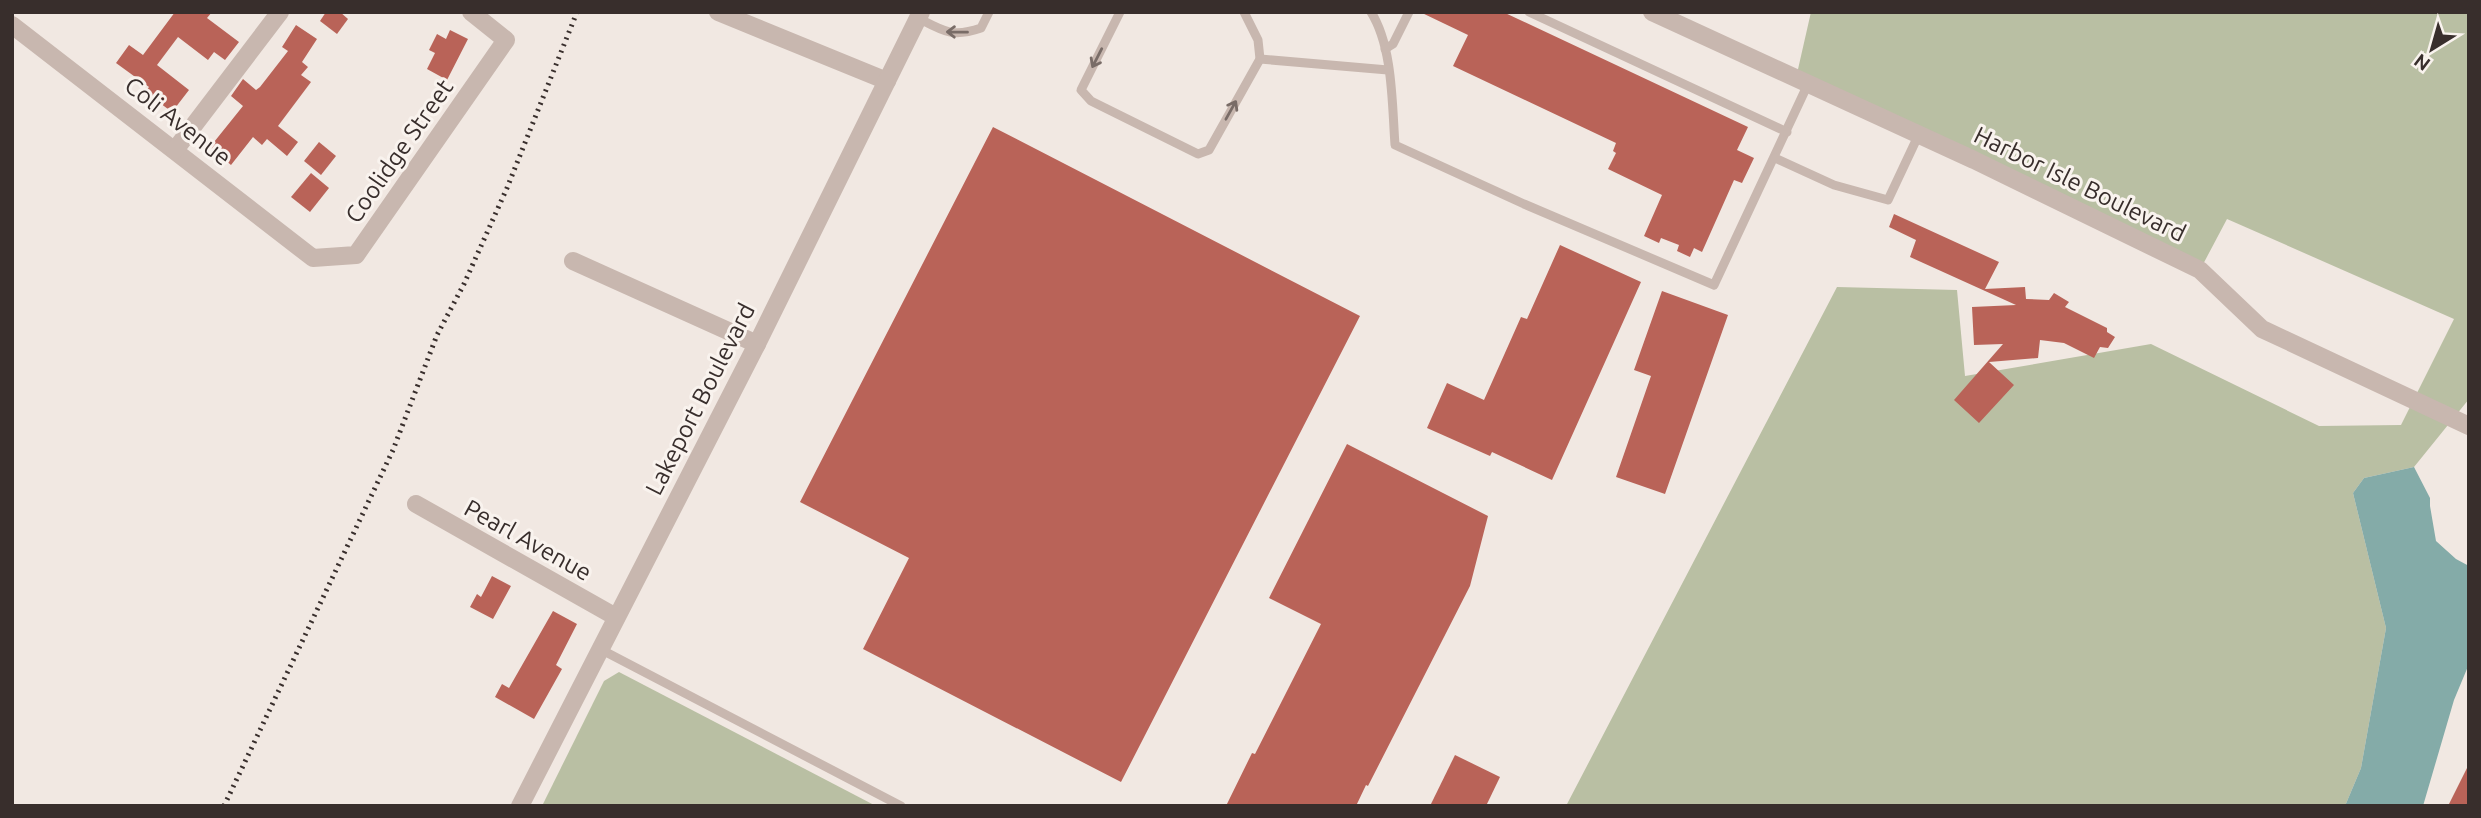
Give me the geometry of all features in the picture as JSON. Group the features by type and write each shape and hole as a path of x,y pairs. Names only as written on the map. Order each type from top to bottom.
{"street":[{"path":"12,24 21,12"},
{"path":"175,150 280,12"},
{"name":"Coolidge Street","path":"313,258 356,255 506,40 471,12"},
{"path":"718,12 887,81"},
{"name":"Harbor Isle Boulevard","path":"1652,12 1919,134 2200,270 2262,329 2469,426"},
{"name":"Lakeport Boulevard","path":"520,806 757,344 919,15"},
{"name":"Coli Avenue","path":"12,24 313,258"},
{"path":"573,261 757,344"},
{"name":"Pearl Avenue","path":"416,504 616,617"}],"lane":[{"path":"919,15 948,34 966,33 981,28 989,12"},
{"path":"1120,12 1080,90 1091,101 1198,154 1209,150 1260,59 1258,40 1244,12"},
{"path":"1371,12 1381,28 1385,49 1395,145 1524,204 1714,285 1808,83"},
{"path":"1385,49 1393,44 1409,12"},
{"path":"1529,12 1787,132"},
{"path":"1260,59 1388,70"},
{"path":"1775,158 1834,185 1888,201 1919,134"},
{"path":"600,649 901,806"}],"green space":[{"path":"1811,12 2469,12 2469,399 2414,467 2364,478 2353,493 2386,628 2361,768 2345,806 1566,806 1837,287 1957,290 1965,376 2151,344 2319,426 2401,425 2454,319 2227,219 2200,270 1796,78"},
{"path":"619,672 876,806 542,806 604,681"}],"water":[{"path":"2414,467 2430,498 2436,541 2456,559 2469,566 2469,664 2454,700 2423,806 2345,806 2361,768 2386,628 2353,493 2364,478"}],"building":[{"path":"175,12 212,12 207,18 239,42 225,60 214,52 208,60 178,37 157,65 189,90 172,112 145,92 149,87 116,63 129,45 143,55"},
{"path":"326,12 340,12 348,19 337,34 320,21"},
{"path":"1420,12 1503,12 1748,127 1737,150 1754,158 1742,183 1734,180 1702,252 1694,248 1690,257 1677,251 1679,245 1661,238 1659,243 1644,236 1662,195 1608,169 1616,153 1613,151 1616,143 1453,66 1468,35"},
{"path":"296,25 317,39 302,62 308,67 301,75 311,82 278,126 298,142 287,156 267,139 262,145 253,137 231,165 210,147 243,106 231,96 243,79 256,90 260,87 288,51 282,47"},
{"path":"450,30 468,39 447,80 427,69 435,53 429,50 437,34 446,39"},
{"path":"993,127 1360,316 1121,782 863,649 909,558 800,502"},
{"path":"319,142 336,156 321,175 304,161"},
{"path":"311,173 329,188 310,212 291,197"},
{"path":"1894,214 1999,262 1985,289 2025,287 2026,299 2049,300 2054,293 2069,302 2065,307 2107,328 2107,332 2115,337 2108,348 2100,347 2094,358 2064,343 2040,340 2038,358 1989,362 2014,385 1979,423 1954,400 2003,344 1974,345 1972,307 2016,305 1910,257 1916,240 1889,227"},
{"path":"1560,245 1641,282 1552,480 1492,452 1490,456 1427,428 1447,383 1484,400 1521,317 1527,319"},
{"path":"1662,291 1728,315 1665,494 1616,477 1651,376 1634,370"},
{"path":"1347,444 1488,516 1470,586 1356,806 1226,806 1321,624 1269,598"},
{"path":"492,576 511,586 493,619 470,607 477,594 481,597"},
{"path":"553,611 577,624 556,665 562,669 534,719 495,697 502,684 509,688"},
{"path":"1455,755 1500,777 1486,806 1430,806"},
{"path":"2469,764 2469,806 2448,806"}],"railway":[{"path":"224,806 393,450 437,335 464,284 507,188 577,12"}]}
